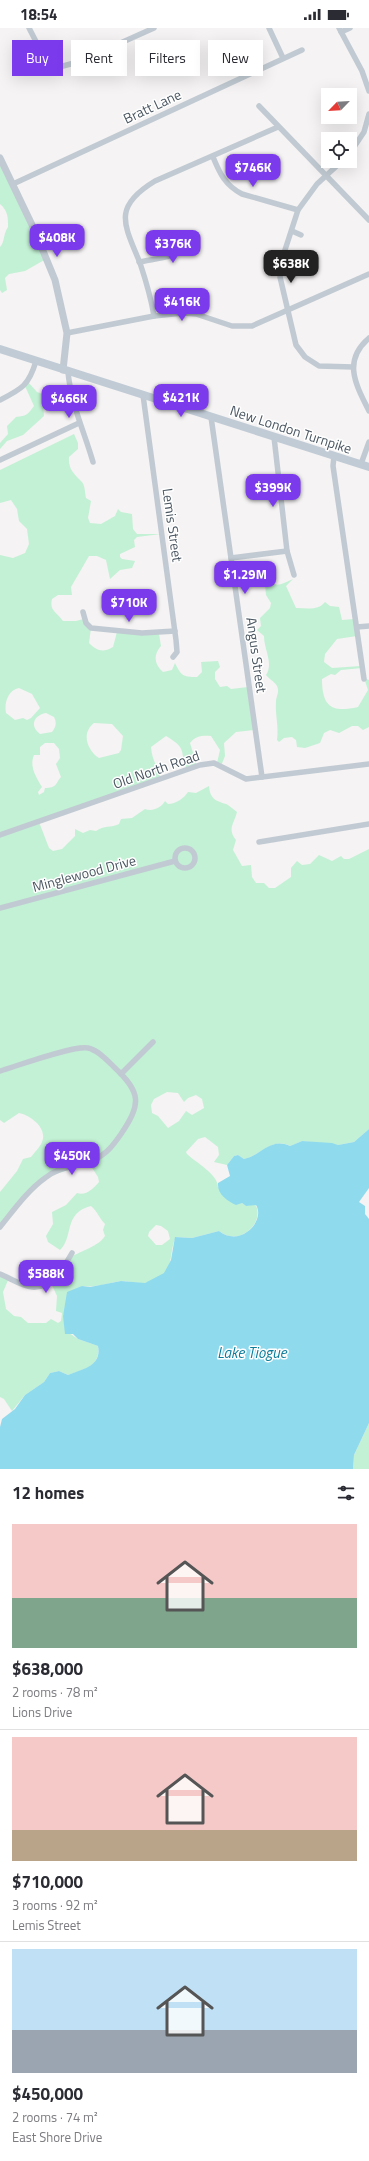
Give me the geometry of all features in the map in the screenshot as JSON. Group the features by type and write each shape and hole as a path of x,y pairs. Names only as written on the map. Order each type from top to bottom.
{"main road":[{"name":"New London Turnpike","path":"0,349 365,466"}],"street":[{"path":"29,28 46,59 52,64 63,66 78,62 154,28"},
{"path":"269,28 284,58"},
{"path":"350,28 340,30 368,83 369,91"},
{"name":"Bratt Lane","path":"13,184 302,50"},
{"path":"259,106 369,220"},
{"path":"357,145 367,133 369,114"},
{"path":"154,316 152,301 139,262 126,230 125,219 131,199 142,189 155,181 213,157 278,127"},
{"path":"213,157 221,177 235,191 298,210"},
{"path":"0,158 55,280 67,333 66,371 79,423 85,434 93,462"},
{"path":"334,168 317,184 298,210 280,269 296,345 308,361 318,366 353,367"},
{"path":"292,231 301,235"},
{"path":"139,262 178,253 187,248 192,241"},
{"path":"67,333 154,316 196,314 232,326 245,327 258,324 369,274"},
{"path":"369,338 358,351 353,367 356,383 369,411"},
{"path":"0,400 24,387 29,380 36,361"},
{"name":"Lemis Street","path":"144,395 175,632 177,652 173,657"},
{"name":"Angus Street","path":"212,417 262,777"},
{"path":"0,460 79,423"},
{"path":"274,437 287,551 294,575"},
{"path":"365,466 369,442"},
{"path":"334,456 334,466 364,679"},
{"path":"231,558 287,551"},
{"path":"83,612 86,623 91,628 142,633 175,632"},
{"path":"357,627 369,626"},
{"name":"Old North Road","path":"0,836 200,765 214,763 223,766 246,779 369,764"},
{"path":"259,842 369,824"},
{"name":"Minglewood Drive","path":"0,908 174,861"},
{"path":"121,1074 153,1042"},
{"path":"0,1071 72,1049 88,1048 101,1055 130,1083 136,1097 135,1112 113,1146 97,1159 84,1164 57,1170 44,1178 0,1227"},
{"path":"0,1274 31,1287 45,1286 64,1266 72,1252"}],"green space":[{"path":"0,157 46,259 25,271 9,274 5,278 7,290 2,293 0,290 0,247 3,243 5,232 8,227 8,217 0,204"},
{"path":"28,382 37,392 42,394 44,416 23,435 7,441 0,449 0,443 8,434 7,426 16,417 27,414 34,406 25,386"},
{"path":"74,434 78,443 78,449 69,457 69,465 74,474 83,483 86,498 91,501 88,518 90,523 101,524 115,516 118,509 121,512 132,514 133,529 137,534 161,534 137,537 134,540 135,547 120,554 122,559 135,561 132,568 120,570 110,579 106,560 97,556 89,556 71,587 72,595 58,595 52,599 51,603 54,611 63,621 76,621 87,618 91,628 89,643 100,650 106,650 113,647 117,632 159,634 161,646 158,649 156,663 163,672 172,670 175,663 185,676 197,677 202,672 201,662 218,661 220,667 215,672 215,679 220,687 227,686 231,689 248,687 254,730 236,732 224,743 225,756 221,766 217,763 220,750 211,736 197,737 190,743 197,766 187,770 182,750 173,740 166,736 151,747 161,779 39,822 49,848 53,851 62,849 75,836 75,829 83,833 90,830 96,831 116,825 119,824 121,819 132,818 145,809 156,809 165,801 168,804 177,802 188,792 196,793 209,786 214,799 237,812 232,826 232,833 236,840 233,850 242,866 251,865 252,877 256,883 264,883 269,888 275,888 291,877 291,868 297,861 302,865 310,864 319,855 332,861 341,856 344,859 349,859 369,849 369,1129 354,1142 338,1145 302,1141 290,1146 284,1144 272,1145 244,1159 238,1155 234,1156 227,1165 214,1162 219,1155 218,1147 205,1137 198,1139 186,1152 187,1154 214,1177 218,1187 246,1206 255,1204 257,1218 254,1224 243,1234 235,1236 227,1235 219,1231 192,1238 176,1237 168,1269 161,1276 145,1283 121,1281 97,1286 82,1286 67,1301 63,1316 69,1333 78,1339 98,1346 97,1359 85,1369 68,1375 59,1371 50,1373 44,1382 25,1395 12,1411 4,1399 0,1397 0,1275 9,1278 3,1292 6,1309 14,1316 21,1317 28,1323 46,1323 51,1319 58,1323 61,1321 62,1313 56,1311 57,1296 50,1281 65,1261 102,1240 105,1236 103,1230 105,1224 91,1206 82,1209 76,1214 70,1226 67,1239 60,1250 48,1242 46,1236 53,1224 52,1212 66,1205 77,1193 86,1193 99,1182 98,1177 89,1163 44,1178 0,1227 0,1192 17,1171 23,1159 31,1157 42,1142 43,1137 37,1123 33,1119 23,1114 19,1113 4,1123 0,1120 0,555 13,558 25,553 29,544 27,529 19,521 17,509 11,500 0,503 0,470","holes":["19,688 32,694 40,708 31,718 27,720 23,718 15,720 6,713 6,701 15,689","46,713 54,717 56,725 52,732 40,734 37,731 34,721 38,716","94,723 112,724 123,736 121,750 119,753 99,758 91,751 87,741 88,732","45,743 54,743 59,749 60,758 56,764 61,777 54,786 45,788 44,792 39,795 38,792 42,787 34,771 32,763 34,755 40,755 40,747","167,1092 178,1093 184,1102 188,1098 196,1095 202,1099 204,1108 192,1115 186,1111 179,1121 168,1128 158,1116 152,1113 151,1105 154,1099","156,1225 161,1226 168,1231 170,1239 162,1245 156,1245 148,1236 149,1232"]},
{"path":"268,576 272,583 278,585 293,579 286,586 296,608 316,608 325,602 330,606 339,607 342,620 354,619 357,636 337,639 325,654 324,662 332,668 361,666 362,668 341,670 335,675 331,674 322,679 322,688 324,696 330,706 341,709 349,709 358,707 368,690 364,678 369,680 369,727 363,730 358,726 352,726 339,733 330,730 324,733 320,743 305,748 297,747 296,740 292,737 284,738 279,742 277,740 278,730 276,700 278,688 266,675 269,662 264,636 257,630 261,626 260,618 270,608 271,603 266,595 265,585 257,581"},
{"path":"369,1423 369,1469 353,1469 354,1455"}],"water":[{"name":"Lake Tiogue","path":"369,1129 369,1188 359,1202 365,1206 365,1214 369,1219 369,1423 354,1455 353,1469 0,1469 0,1427 2,1419 15,1409 25,1395 44,1382 50,1373 59,1371 68,1375 90,1366 97,1358 98,1346 78,1339 73,1334 65,1334 63,1316 67,1292 82,1286 90,1287 121,1281 145,1283 164,1273 171,1260 175,1237 192,1238 219,1231 227,1235 235,1236 243,1234 249,1230 254,1225 257,1218 258,1211 256,1205 246,1206 242,1203 236,1205 223,1197 218,1187 218,1183 230,1176 227,1165 234,1156 238,1155 244,1159 271,1145 283,1144 290,1146 302,1141 332,1143 338,1145 354,1142"}]}
